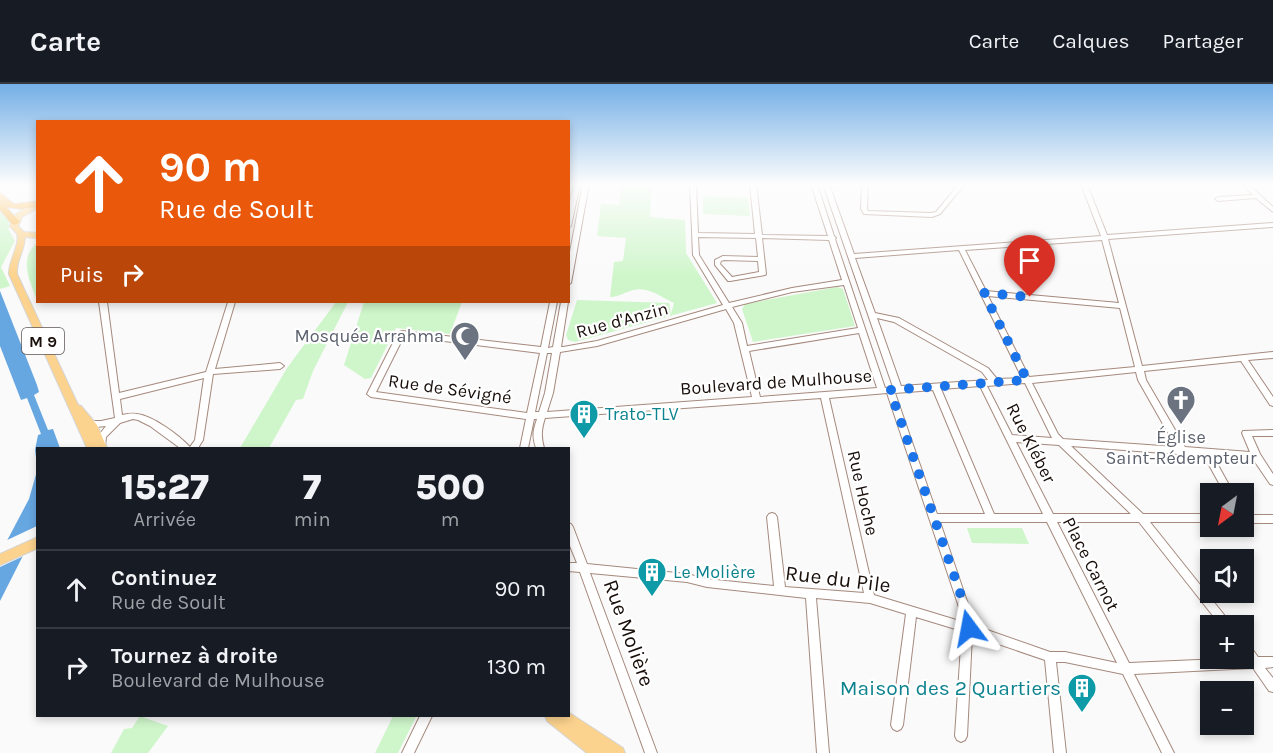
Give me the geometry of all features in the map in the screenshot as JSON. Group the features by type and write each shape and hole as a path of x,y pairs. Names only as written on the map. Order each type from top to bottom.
{"highway":[{"path":"9,215 15,222"}],"main road":[{"path":"21,215 15,222 15,228 21,234 36,238"},
{"name":"M 9","path":"21,234 22,242 12,268 67,394 98,447"},
{"name":"M 9","path":"20,287 18,272 20,260 27,247 36,240"},
{"name":"M 9","path":"67,394 90,423 99,447"},
{"path":"0,552 36,536"},
{"path":"0,560 36,543"},
{"path":"553,717 599,753"},
{"path":"564,717 618,753"}],"street":[{"path":"570,272 580,215"},
{"path":"694,215 698,259 729,305 738,323 758,400"},
{"path":"757,215 763,274 730,279 717,264 718,260 723,258 761,259"},
{"path":"825,215 862,330 890,390"},
{"path":"837,215 873,315 890,390 966,610 969,628 962,736"},
{"path":"1096,215 1105,237 1139,371 1182,450"},
{"path":"570,224 579,223"},
{"path":"852,256 1273,225"},
{"path":"694,236 833,238"},
{"path":"961,248 1059,441 1141,518 1219,615"},
{"name":"Rue d'Anzin","path":"374,388 402,333 557,350 648,330 729,305 847,282"},
{"path":"984,293 1122,306"},
{"path":"103,303 119,420"},
{"path":"195,447 199,440 209,373 231,303"},
{"path":"525,447 554,303"},
{"path":"539,447 536,436 549,393 565,303"},
{"path":"873,315 896,320 985,370 995,382"},
{"path":"744,349 862,330"},
{"name":"Boulevard de Mulhouse","path":"532,416 982,384 1139,371 1273,355"},
{"path":"1243,358 1273,403"},
{"path":"115,397 209,373 280,366"},
{"name":"Rue Kléber","path":"982,384 1050,518"},
{"path":"936,387 991,518"},
{"name":"Rue de Sévigné","path":"374,388 371,394 532,416"},
{"name":"Rue Hoche","path":"824,395 870,598"},
{"path":"90,423 98,424 131,416 142,418 185,447"},
{"path":"99,447 102,436 119,420"},
{"path":"1273,433 1246,432 1256,456 1273,481"},
{"path":"1010,438 1256,456"},
{"path":"1206,452 1224,483"},
{"path":"772,517 780,591"},
{"name":"Place Carnot","path":"935,518 1050,518 1168,753"},
{"path":"1050,518 1200,518"},
{"path":"1254,518 1273,519"},
{"name":"Rue Molière","path":"570,532 651,753"},
{"name":"Rue du Pile","path":"570,567 687,578 707,583 780,591 870,598 969,628 1050,657 1065,657 1104,667 1126,669 1273,662"},
{"path":"811,594 823,753"},
{"path":"897,725 912,610"},
{"path":"1050,657 1060,753"},
{"path":"1254,660 1273,687"},
{"path":"408,753 426,717"}],"green space":[{"path":"0,215 5,215 9,218 9,230 15,241 1,267 10,286 0,289"},
{"path":"600,215 650,215 685,220 686,253 717,303 575,342 568,340 566,335 577,300 669,303 671,314 674,303 649,291 639,289 610,297 614,262 623,261 626,238 597,236"},
{"path":"36,244 36,297 27,270 31,249"},
{"path":"837,287 843,289 855,326 753,342 742,309 745,304"},
{"path":"335,303 347,303 313,371 303,399 296,400 270,447 241,447 287,368"},
{"path":"364,303 462,303 450,334 396,328 371,378 365,379 344,365"},
{"path":"967,528 1022,528 1029,544 972,543"},
{"path":"139,717 168,726 148,753 111,753 124,729 132,728"},
{"path":"393,717 416,717 398,753 375,753"}],"water":[{"path":"0,291 37,385 39,392 34,395 48,430 53,429 60,447 36,447 36,458 35,450 38,435 41,434 27,398 21,400 0,346"},
{"path":"36,474 36,530 0,601 0,554 29,499"}],"pier":[{"path":"36,526 36,538 28,554 0,567 0,548 3,542"}],"place":[{"name":"Mosquée Arrahma","path":"465,362"},
{"name":"Église Saint-Rédempteur","path":"1181,426"},
{"name":"Trato-TLV","path":"584,440"},
{"name":"Le Molière","path":"652,598"},
{"name":"Maison des 2 Quartiers","path":"1082,714"}],"route":[{"path":"969,628 966,610 890,390 1027,380 984,293 1030,297"}]}
